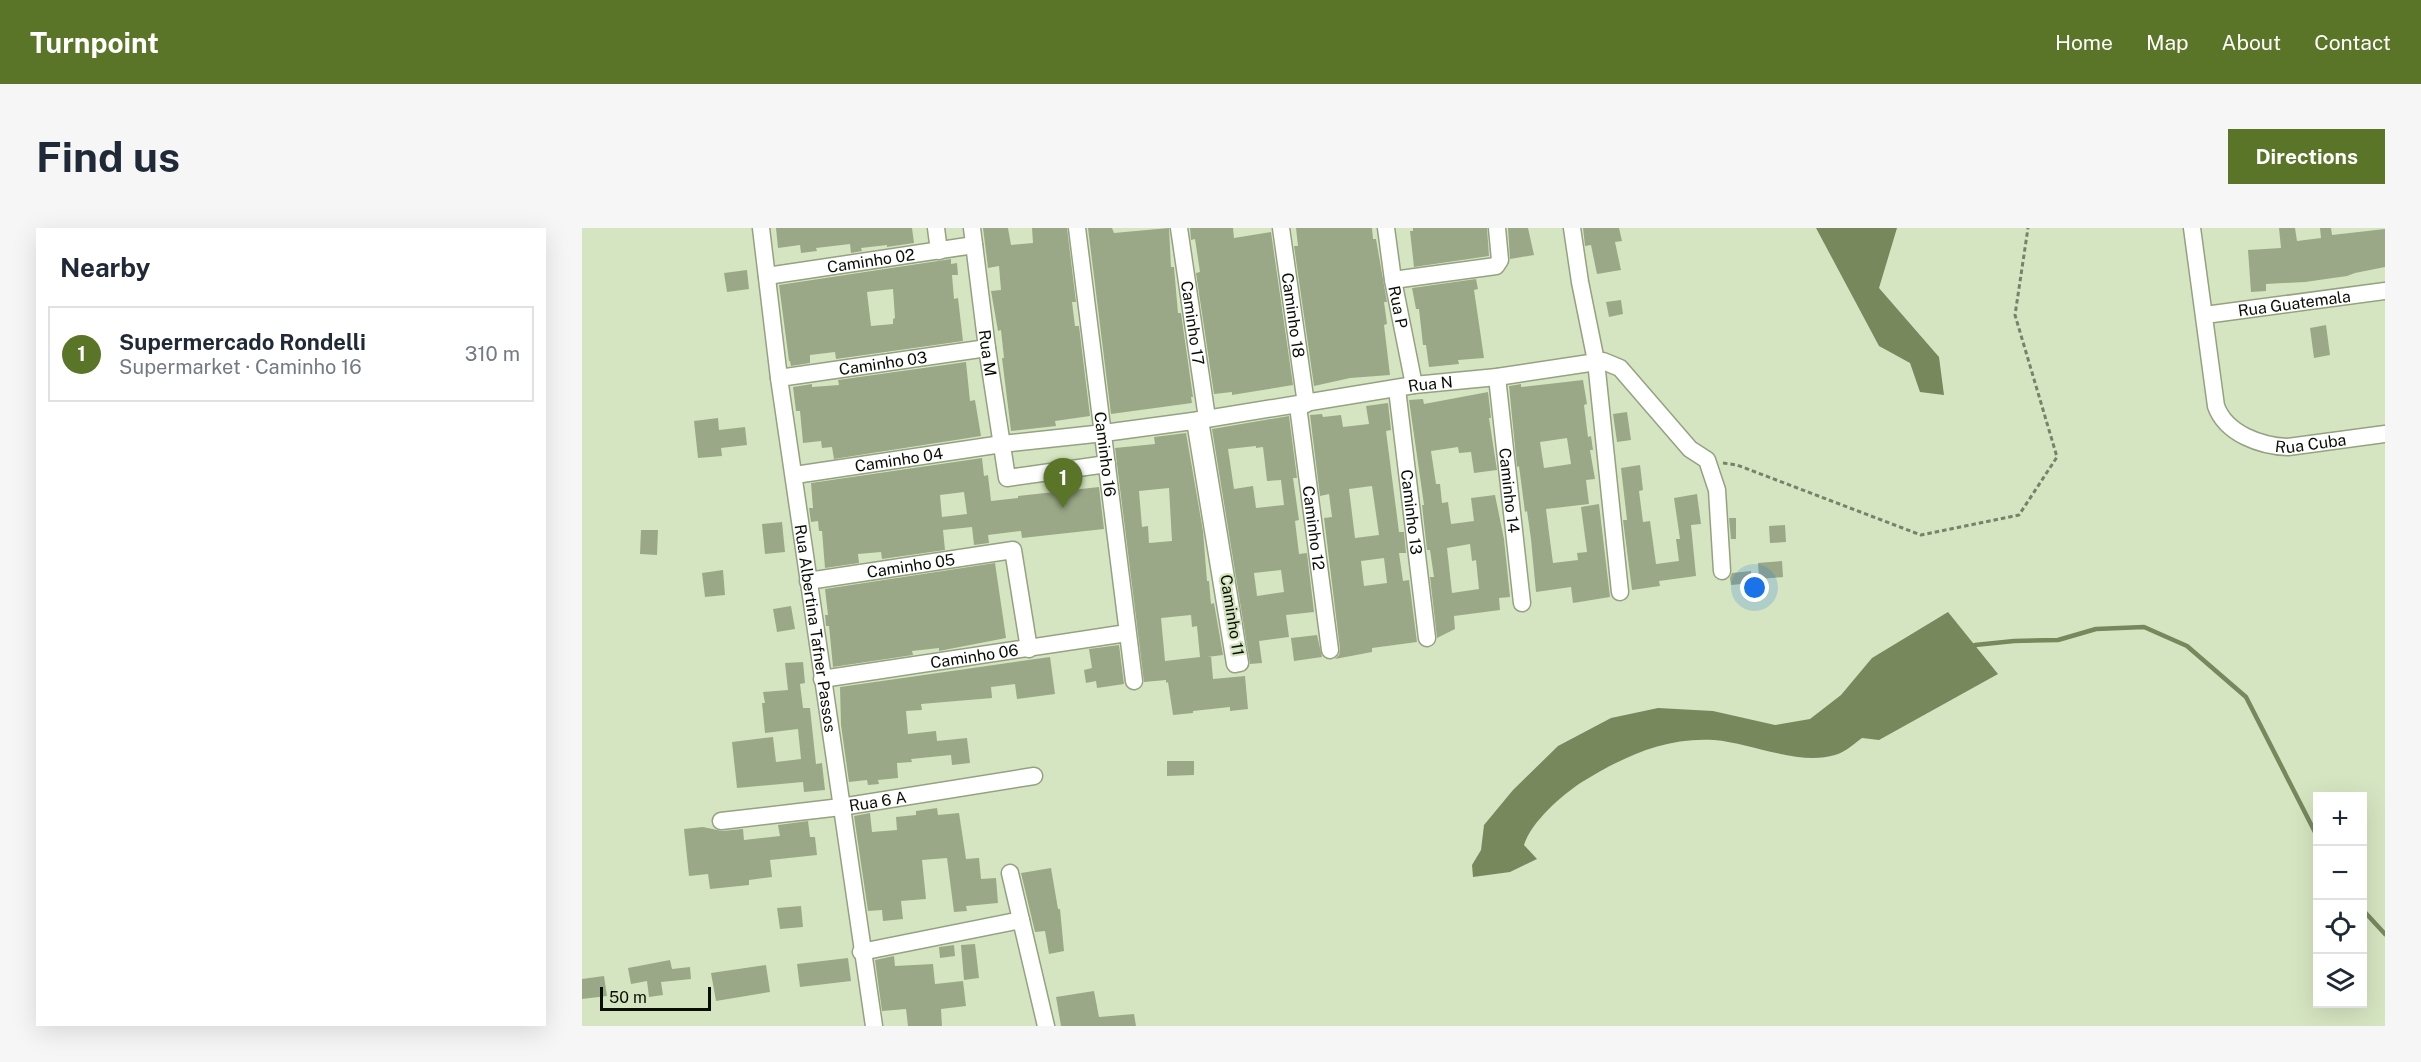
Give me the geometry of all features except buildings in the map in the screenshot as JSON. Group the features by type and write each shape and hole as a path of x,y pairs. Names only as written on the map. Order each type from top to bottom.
{"street":[{"name":"Rua Albertina Tafner Passos","path":"761,228 779,378 795,475 861,951 874,1026"},
{"path":"936,228 939,251"},
{"name":"Rua M","path":"972,228 1007,478 1107,464"},
{"name":"Caminho 16","path":"1077,228 1134,681"},
{"name":"Caminho 17","path":"1179,228 1203,419"},
{"name":"Caminho 18","path":"1281,228 1302,405"},
{"name":"Rua P","path":"1386,228 1393,280 1414,386"},
{"path":"1393,280 1496,266 1500,260 1497,228"},
{"path":"1572,228 1596,361 1620,592"},
{"path":"2192,228 2205,315"},
{"name":"Caminho 02","path":"766,276 974,245"},
{"name":"Rua Guatemala","path":"2205,315 2385,291"},
{"name":"Rua Cuba","path":"2205,315 2216,406 2224,421 2238,431 2254,441 2274,447 2385,434"},
{"name":"Caminho 03","path":"779,378 987,348"},
{"path":"1596,361 1609,362 1620,368 1690,449 1707,460 1717,490 1722,571"},
{"name":"Rua N","path":"1002,444 1104,434 1414,386 1497,377 1596,361"},
{"name":"Caminho 14","path":"1497,377 1522,603"},
{"name":"Caminho 13","path":"1397,389 1427,638"},
{"name":"Caminho 12","path":"1302,405 1330,650"},
{"name":"Caminho 11","path":"1203,419 1240,663 1235,664 1198,444 1195,421 1203,419"},
{"name":"Caminho 04","path":"795,475 1002,444"},
{"name":"Caminho 05","path":"808,581 1013,550 1029,649"},
{"name":"Caminho 06","path":"822,679 1127,633"},
{"name":"Rua 6 A","path":"721,821 841,807 1034,776"},
{"path":"1010,873 1046,1026"},
{"path":"861,951 1021,920"}],"path":[{"path":"1707,460 1737,465 1921,535 2019,515 2057,457 2015,315 2028,228"}],"shaded area":[{"path":"1816,228 1897,228 1879,288 1939,357 1944,395 1920,392 1910,363 1879,346"},
{"path":"1948,612 1998,674 1879,740 1862,738 1835,755 1806,758 1714,740 1678,742 1645,750 1613,764 1582,782 1565,794 1540,818 1524,845 1537,859 1510,872 1473,877 1472,865 1481,850 1484,825 1513,790 1558,746 1611,718 1658,708 1713,711 1775,725 1810,719 1841,695 1872,658"}],"waterway":[{"path":"1975,645 2058,640 2096,629 2144,627 2187,646 2246,697 2313,828"},
{"path":"2367,914 2385,934"}],"place":[{"name":"Supermercado Rondelli","path":"1063,508"}]}
